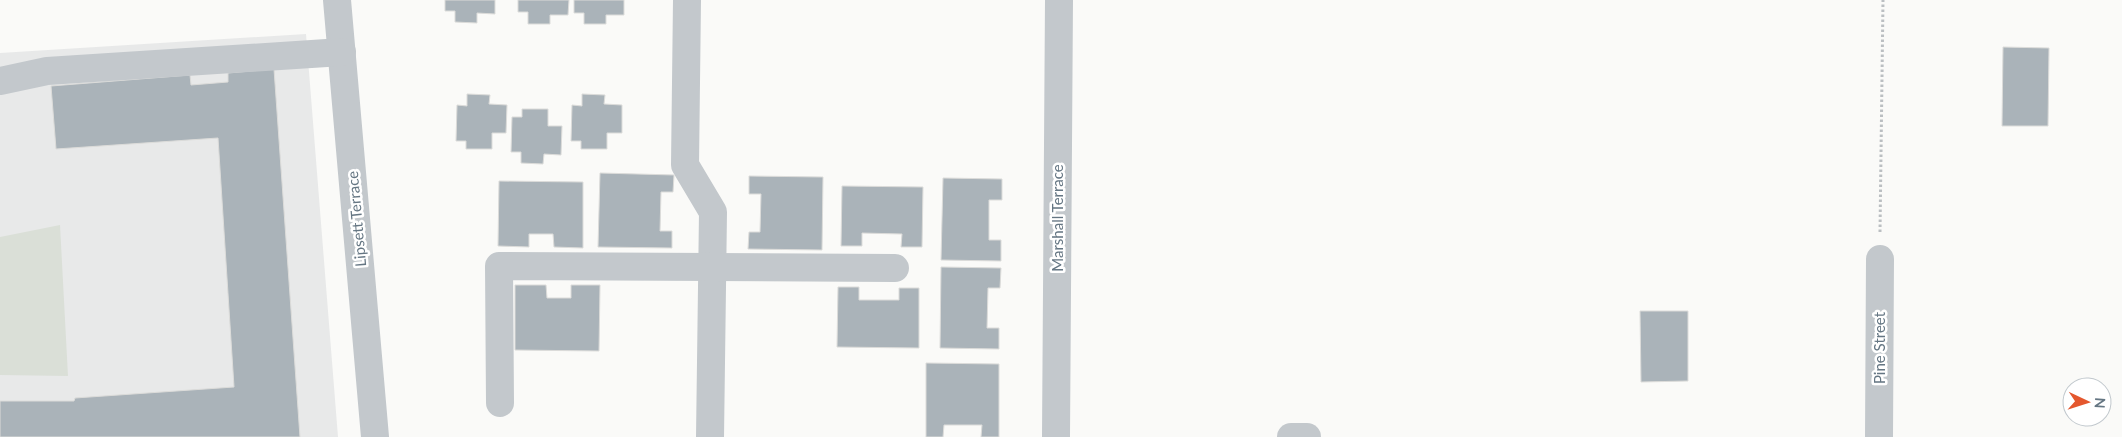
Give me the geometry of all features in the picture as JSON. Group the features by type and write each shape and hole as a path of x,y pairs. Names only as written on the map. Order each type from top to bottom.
{"street":[{"name":"Lipsett Terrace","path":"337,0 375,437"},
{"path":"687,0 685,165 713,212 710,437"},
{"name":"Marshall Terrace","path":"1056,437 1059,0"},
{"path":"0,81 47,71 342,52"},
{"name":"Pine Street","path":"1879,437 1880,259"},
{"path":"500,403 499,266 895,268"},
{"path":"1291,437 1307,437"}],"path":[{"path":"1880,259 1883,0"}],"shaded area":[{"path":"306,34 338,437 0,437 0,53"},
{"path":"60,225 68,376 0,375 0,237"}],"building":[{"path":"445,0 495,0 495,14 477,13 477,23 455,22 455,11 445,11"},
{"path":"518,0 569,0 568,15 550,15 550,24 528,24 528,12 518,12"},
{"path":"574,0 624,0 624,15 606,15 606,24 584,24 584,13 574,13"},
{"path":"2003,47 2049,48 2048,126 2002,126"},
{"path":"274,69 300,437 0,437 0,401 74,401 75,398 234,387 218,138 56,149 51,86 190,75 191,85 228,82 228,73"},
{"path":"467,94 490,95 489,104 507,105 506,133 492,133 492,149 466,149 466,141 456,141 457,105 467,106"},
{"path":"582,94 605,95 604,104 622,105 622,133 607,133 607,149 581,149 581,141 571,141 572,105 582,106"},
{"path":"522,109 548,109 548,126 562,126 561,155 544,154 543,164 521,163 521,152 511,152 512,117 522,117"},
{"path":"600,173 674,175 673,192 661,192 660,231 672,231 672,248 598,247"},
{"path":"749,176 823,177 822,250 748,249 749,232 760,232 761,194 749,194"},
{"path":"943,178 1002,179 1002,200 989,200 989,240 1001,240 1001,261 941,260"},
{"path":"499,181 583,182 583,248 554,247 553,234 529,234 529,247 498,246"},
{"path":"842,186 923,187 922,247 901,247 902,234 862,233 862,246 841,246"},
{"path":"941,267 1001,268 1000,288 988,288 987,328 999,328 999,349 940,348"},
{"path":"515,285 546,285 547,298 571,298 571,285 600,285 599,351 515,350"},
{"path":"838,287 859,287 859,300 899,300 899,288 919,288 919,348 837,347"},
{"path":"1640,311 1688,311 1688,381 1641,382"},
{"path":"926,363 999,364 999,437 981,437 982,425 944,425 943,437 926,437"}]}
